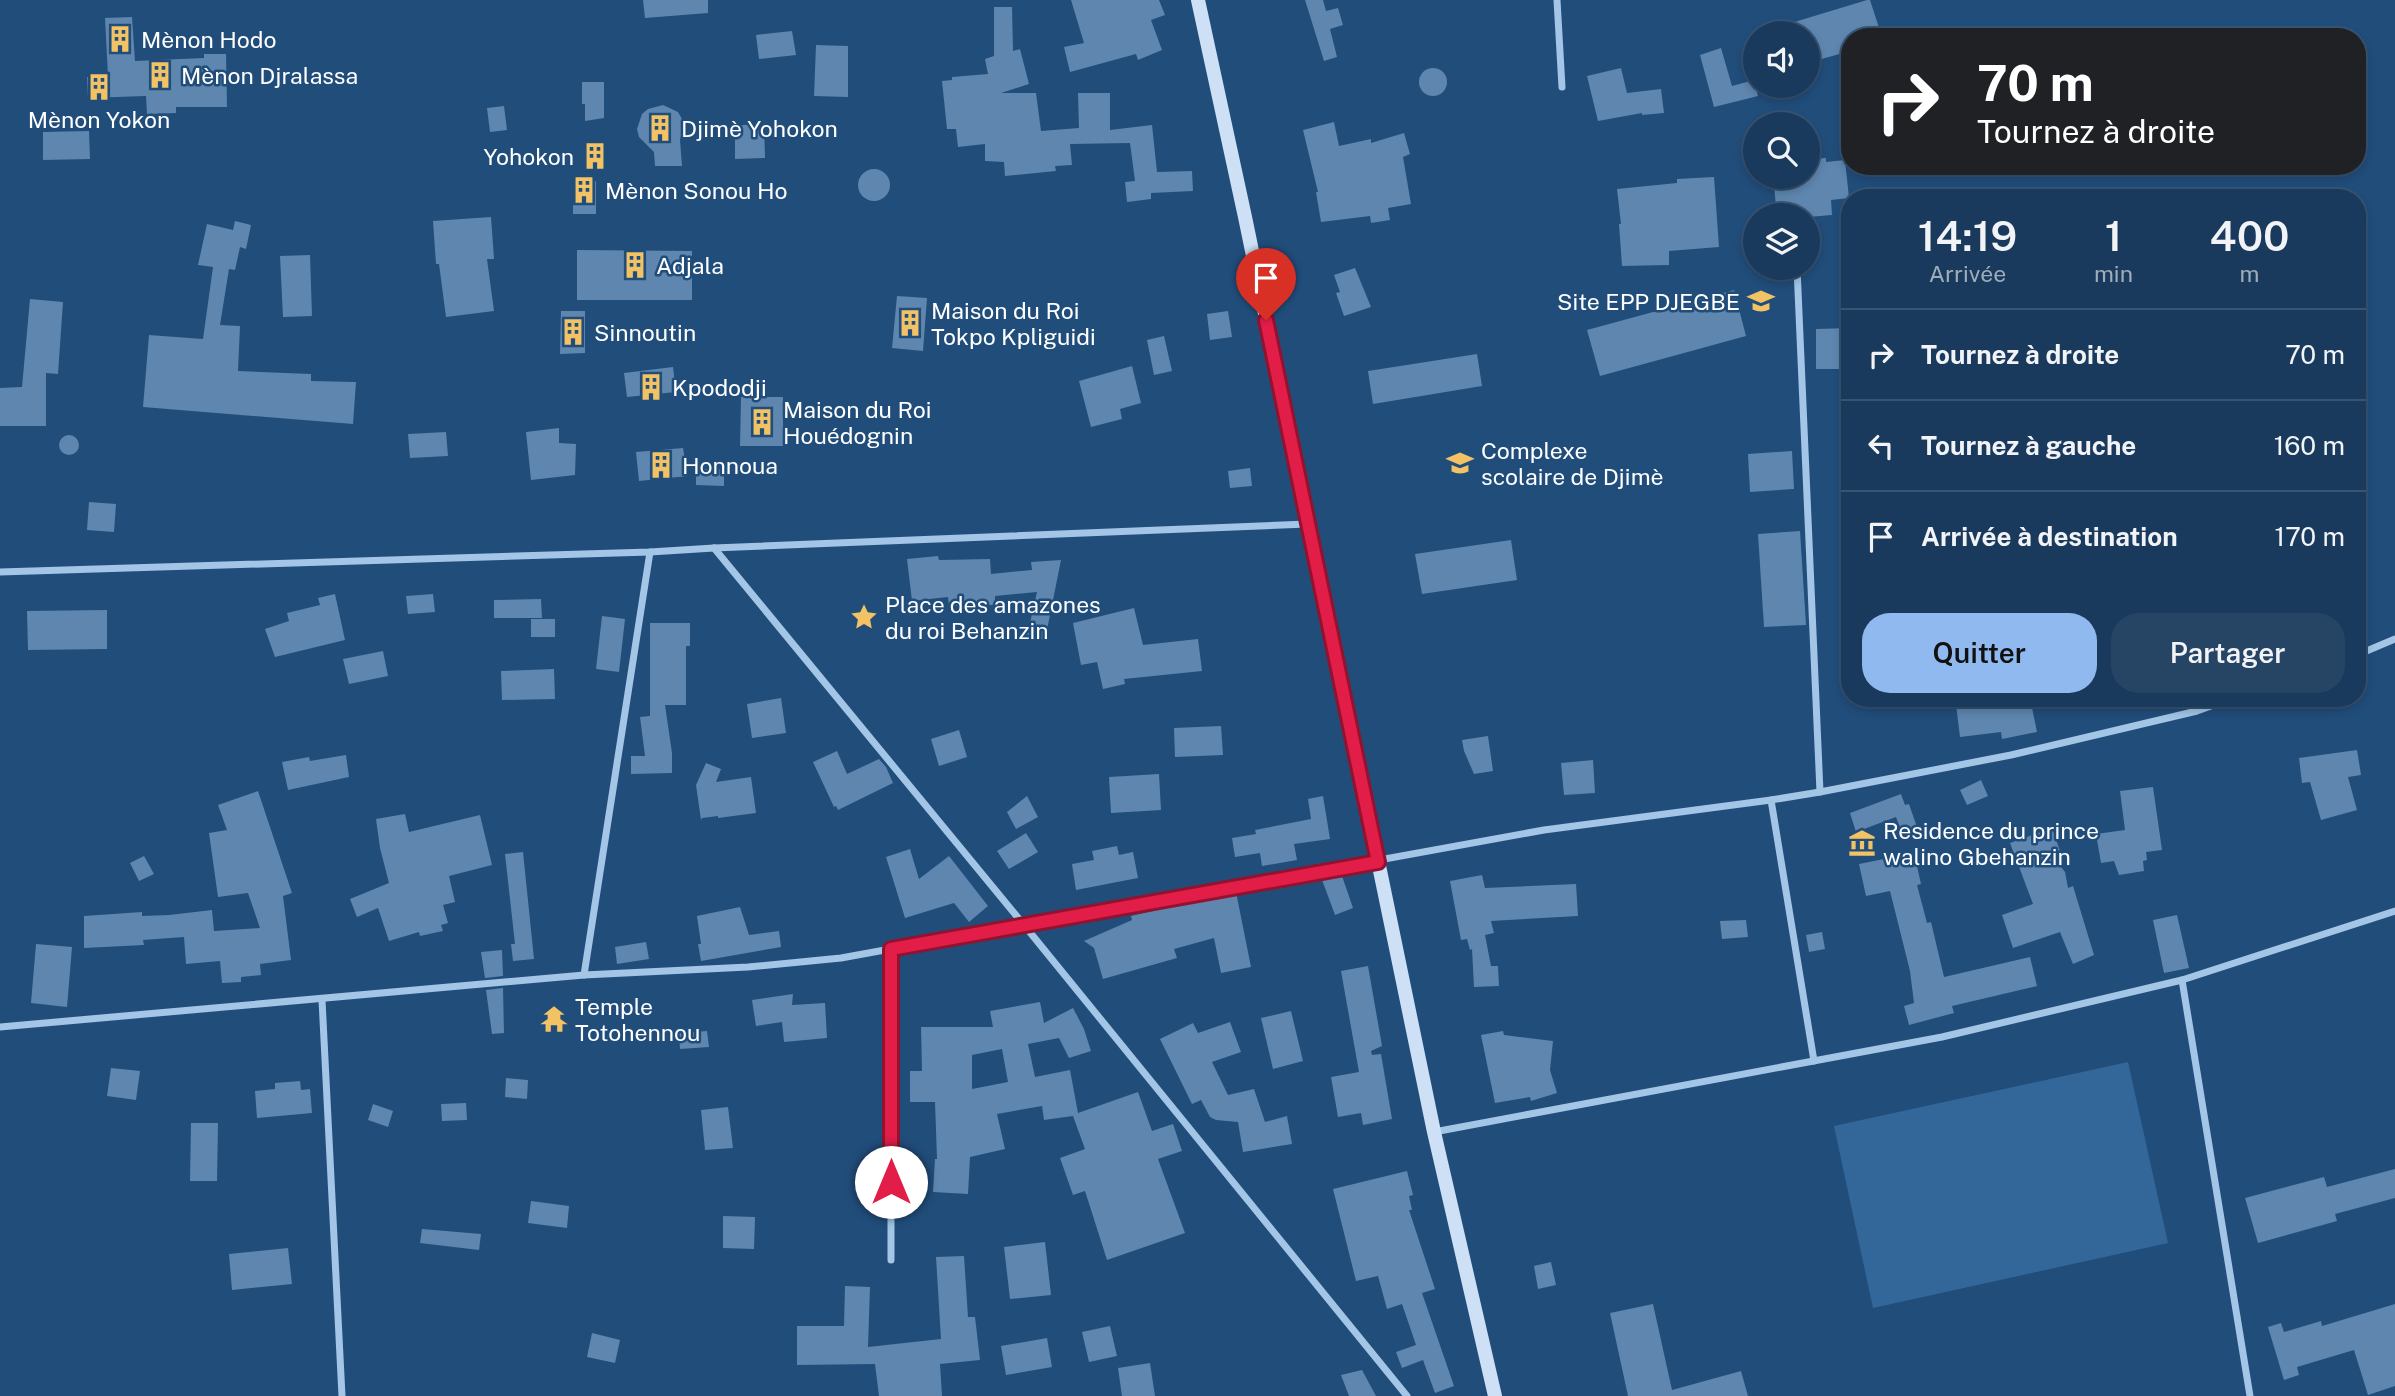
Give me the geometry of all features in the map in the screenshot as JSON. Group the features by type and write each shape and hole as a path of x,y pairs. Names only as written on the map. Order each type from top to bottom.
{"street":[{"path":"1198,0 1434,1132 1495,1396"},
{"path":"1557,0 1562,87"},
{"path":"1798,280 1820,792"},
{"path":"0,572 650,552 1307,524"},
{"path":"714,548 1407,1396"},
{"path":"584,975 650,552"},
{"path":"2366,651 2395,639"},
{"path":"0,1027 584,975 748,967 841,958 1544,830 1820,792 2011,755 2206,707"},
{"path":"1771,800 1814,1060"},
{"path":"1434,1132 1942,1037 2182,980 2395,911"},
{"path":"891,949 891,1260"},
{"path":"2182,980 2250,1396"},
{"path":"322,1000 342,1396"}],"shaded area":[{"path":"2128,1062 2168,1243 1873,1308 1834,1126"}],"building":[{"path":"643,0 708,0 708,13 645,18"},
{"path":"1071,0 1159,0 1165,15 1151,20 1162,50 1138,60 1136,54 1070,72 1064,47 1084,43"},
{"path":"1305,0 1323,0 1326,11 1338,8 1343,25 1330,29 1337,57 1324,61"},
{"path":"1870,0 1879,28 1841,28 1841,54 1820,59 1820,21 1797,21"},
{"path":"994,7 1012,7 1013,51 1020,49 1029,84 1001,93 1036,93 1041,131 1079,128 1078,93 1110,93 1110,130 1152,125 1157,172 1192,171 1193,191 1151,193 1151,199 1127,202 1125,182 1135,181 1130,143 1070,144 1072,165 1055,166 1056,171 1005,176 1004,162 985,161 985,144 958,147 956,129 947,129 942,81 952,80 952,77 988,74 985,59 994,56"},
{"path":"132,17 135,61 204,58 204,54 226,54 227,107 176,107 176,113 147,114 146,96 88,98 87,77 108,76 105,18"},
{"path":"792,31 796,55 759,59 756,35"},
{"path":"816,45 848,46 848,97 814,96"},
{"path":"1721,48 1732,86 1743,83 1743,98 1750,98 1714,107 1700,55"},
{"path":"1433,68 1443,72 1447,82 1443,92 1433,96 1423,92 1419,82 1423,72"},
{"path":"1621,68 1627,93 1661,89 1664,113 1642,113 1598,121 1587,76"},
{"name":"Yohokon","path":"582,82 604,82 604,118 585,121"},
{"name":"Djimè Yohokon","path":"663,105 678,112 682,119 682,166 655,166 654,152 639,137 637,129 642,114 648,109"},
{"name":"Yohokon","path":"504,106 507,130 490,132 487,108"},
{"path":"1334,122 1339,146 1371,139 1371,143 1404,133 1410,154 1403,157 1411,204 1388,208 1390,220 1371,223 1370,216 1321,222 1318,192 1303,130"},
{"path":"735,125 764,125 765,158 735,159"},
{"path":"89,131 90,159 43,160 43,132"},
{"name":"Yohokon","path":"605,143 605,165 584,165 584,146"},
{"path":"1820,158 1826,158 1826,162 1841,160 1841,175 1847,175 1848,189 1841,189 1841,199 1831,200 1832,215 1820,216 1820,203 1776,203 1774,189 1820,189"},
{"path":"874,169 885,174 890,185 885,196 874,201 863,196 858,185 863,174"},
{"path":"1714,177 1719,247 1669,251 1669,265 1622,266 1617,189 1677,183 1677,179"},
{"name":"Mènon Sonou Ho","path":"573,181 596,181 596,214 573,214"},
{"path":"491,217 494,259 487,259 494,311 446,317 439,264 436,264 433,221"},
{"path":"235,221 251,225 246,249 240,247 235,270 229,269 220,325 240,326 238,371 311,374 311,381 356,382 353,424 143,407 149,335 203,339 213,267 198,265 207,224 233,230"},
{"name":"Adjala","path":"577,250 692,251 692,300 577,300"},
{"path":"310,255 312,316 283,317 280,256"},
{"path":"1355,268 1371,307 1344,316 1336,293 1340,292 1334,275"},
{"path":"1734,290 1746,336 1600,376 1587,330"},
{"name":"Maison du Roi Tokpo Kpliguidi","path":"897,296 927,298 923,351 892,348"},
{"path":"30,299 63,302 58,374 46,373 46,426 0,426 0,388 22,387"},
{"name":"Sinnoutin","path":"561,311 585,311 585,353 560,354"},
{"path":"1228,311 1232,337 1210,340 1207,314"},
{"path":"1841,328 1841,369 1816,369 1816,329"},
{"path":"1164,336 1172,371 1154,375 1147,340"},
{"path":"1477,354 1482,386 1373,404 1368,371"},
{"path":"1132,366 1141,403 1120,409 1122,419 1091,427 1079,381"},
{"name":"Kpododji","path":"673,367 676,392 627,397 624,373"},
{"name":"Maison du Roi Houédognin","path":"741,397 783,397 783,446 740,446"},
{"path":"559,428 559,443 576,444 575,475 531,480 526,432"},
{"path":"446,432 448,456 410,458 408,434"},
{"path":"69,435 76,438 79,445 76,452 69,455 62,452 59,445 62,438"},
{"name":"Honnoua","path":"683,448 688,476 639,481 636,452"},
{"path":"1792,451 1794,489 1750,492 1748,454"},
{"path":"1250,468 1252,486 1230,488 1228,471"},
{"path":"696,469 724,469 724,486 696,485"},
{"path":"89,502 116,504 114,532 87,530"},
{"path":"1800,531 1806,625 1764,627 1758,534"},
{"path":"1511,540 1517,580 1422,594 1415,554"},
{"path":"938,556 939,560 990,559 991,574 1032,570 1031,562 1061,560 1045,640 1027,636 1037,592 995,596 995,605 949,606 948,597 912,601 907,559"},
{"path":"335,594 345,640 275,657 265,629 289,621 287,613 320,605 318,598"},
{"path":"433,594 435,612 408,614 406,596"},
{"path":"541,599 542,618 494,618 494,600"},
{"path":"1134,608 1143,645 1198,639 1202,671 1124,679 1125,684 1103,689 1097,662 1081,665 1073,623"},
{"path":"107,610 107,649 28,650 27,611"},
{"path":"602,616 625,619 619,672 596,669"},
{"path":"531,619 555,619 555,637 531,637"},
{"path":"650,623 690,623 690,646 686,646 686,705 665,705 672,773 631,774 631,756 645,756 640,717 650,716"},
{"path":"383,651 388,676 349,684 343,659"},
{"path":"554,669 555,699 502,700 501,671"},
{"path":"781,698 786,733 752,738 747,704"},
{"path":"1956,707 2032,707 2037,732 2002,739 2001,732 1960,737"},
{"path":"1221,726 1223,755 1175,757 1174,728"},
{"path":"959,730 967,757 939,766 931,739"},
{"path":"1488,736 1493,771 1474,774 1462,740"},
{"path":"2357,750 2361,775 2348,777 2357,810 2321,820 2310,782 2302,783 2299,758"},
{"path":"837,751 847,774 879,759 893,783 838,810 834,807 813,762"},
{"path":"346,755 349,777 288,790 282,762"},
{"path":"1593,760 1595,793 1564,795 1561,763"},
{"path":"706,763 721,769 716,782 751,777 756,813 701,820 696,785"},
{"path":"1159,774 1161,810 1111,813 1109,777"},
{"path":"1981,780 1988,796 1967,805 1960,790"},
{"path":"2153,787 2162,850 2146,852 2144,871 2119,875 2114,861 2101,863 2096,834 2125,830 2120,791"},
{"path":"258,791 292,893 283,896 291,960 260,964 261,975 241,977 241,982 222,983 220,961 186,964 184,937 143,940 144,945 84,948 84,916 142,912 142,916 169,915 212,910 214,931 260,928 248,893 218,897 209,833 227,830 218,805"},
{"path":"1901,794 1905,805 1909,804 1919,833 1904,839 1896,817 1856,832 1850,813"},
{"path":"1027,796 1038,817 1016,829 1007,812"},
{"path":"1323,796 1330,839 1294,844 1297,860 1262,866 1260,853 1235,857 1232,838 1256,834 1255,830 1311,819 1308,799"},
{"path":"405,814 409,832 480,815 492,865 449,876 455,902 443,905 448,923 441,925 443,931 420,936 419,932 389,941 378,908 357,917 350,899 389,883 376,819"},
{"path":"2052,828 2060,851 2051,854 2065,872 2068,888 2073,886 2094,955 2073,964 2060,932 2013,948 2002,915 2033,904 2010,843"},
{"path":"1026,833 1038,852 1009,869 997,851"},
{"path":"1117,846 1119,855 1133,852 1138,878 1076,890 1072,864 1094,860 1092,851"},
{"path":"910,849 919,879 949,856 988,906 969,922 954,903 905,918 886,857"},
{"path":"523,852 534,959 513,961 511,944 515,944 505,854"},
{"path":"1914,853 1921,884 1917,885 1927,923 1931,922 1944,977 2030,957 2037,986 1952,1006 1954,1013 1909,1025 1904,1006 1914,1003 1910,971 1890,891 1866,896 1859,864"},
{"path":"144,856 154,874 139,881 130,863"},
{"path":"1341,873 1353,908 1335,915 1321,877"},
{"path":"1482,875 1485,888 1576,884 1578,916 1491,921 1494,933 1485,935 1491,966 1498,966 1499,986 1474,987 1472,949 1470,950 1467,939 1461,940 1450,881"},
{"path":"1236,892 1251,967 1221,973 1214,938 1174,949 1177,958 1103,979 1094,948 1084,941 1132,920 1131,916"},
{"path":"740,907 749,935 779,931 781,947 701,961 697,916"},
{"path":"2177,915 2189,968 2164,973 2153,920"},
{"path":"1746,920 1748,937 1722,939 1720,921"},
{"path":"1822,932 1825,949 1809,952 1806,935"},
{"path":"646,942 649,959 617,964 615,947"},
{"path":"36,944 72,947 67,1007 31,1003"},
{"path":"502,950 503,976 485,978 481,952"},
{"path":"1368,966 1382,1046 1371,1051 1372,1055 1381,1054 1392,1119 1363,1125 1361,1113 1338,1117 1331,1077 1359,1072 1341,971"},
{"path":"503,988 504,1033 492,1034 486,990"},
{"path":"793,994 792,1005 825,1003 827,1038 784,1042 782,1022 756,1026 752,1000"},
{"path":"1040,1002 1044,1023 1073,1008 1091,1051 1069,1058 1059,1038 1028,1044 1035,1077 1070,1070 1078,1113 1138,1092 1152,1131 1173,1124 1182,1151 1158,1159 1185,1233 1107,1260 1085,1191 1073,1195 1060,1158 1085,1149 1073,1116 1044,1120 1042,1106 997,1114 1005,1149 970,1157 968,1194 933,1192 937,1159 935,1102 910,1102 910,1071 922,1071 921,1027 993,1027 990,1011","holes":["1002,1049 1008,1082 972,1089 972,1055"]},
{"path":"1291,1011 1303,1061 1273,1069 1261,1018"},
{"path":"1230,1022 1241,1052 1212,1062 1228,1095 1254,1089 1265,1122 1287,1116 1292,1144 1243,1152 1238,1122 1210,1117 1201,1100 1192,1104 1160,1039 1193,1023 1198,1033"},
{"path":"707,1031 709,1047 680,1049 679,1033"},
{"path":"1503,1031 1504,1035 1553,1041 1550,1070 1557,1093 1531,1101 1530,1097 1495,1103 1481,1035"},
{"path":"111,1068 140,1071 136,1100 107,1096"},
{"path":"506,1078 528,1080 527,1099 505,1097"},
{"path":"300,1081 301,1090 310,1089 312,1113 257,1118 255,1091 275,1089 275,1083"},
{"path":"466,1103 467,1120 442,1121 441,1104"},
{"path":"373,1104 393,1111 388,1127 368,1120"},
{"path":"728,1107 733,1148 705,1150 701,1110"},
{"path":"191,1123 218,1123 217,1181 190,1181"},
{"path":"2395,1169 2395,1198 2335,1214 2337,1221 2258,1243 2245,1198 2324,1177 2327,1187"},
{"path":"1407,1171 1413,1195 1409,1196 1412,1210 1409,1210 1435,1289 1422,1293 1454,1386 1435,1393 1423,1360 1402,1368 1396,1352 1416,1345 1402,1304 1387,1309 1378,1276 1356,1281 1333,1189"},
{"path":"531,1201 569,1206 567,1228 528,1223"},
{"path":"723,1216 755,1217 754,1249 723,1248"},
{"path":"422,1229 481,1234 479,1250 420,1243"},
{"path":"1045,1242 1051,1295 1010,1299 1004,1247"},
{"path":"288,1248 292,1284 232,1290 229,1254"},
{"path":"964,1256 968,1317 975,1317 980,1360 940,1364 942,1396 879,1396 875,1364 797,1365 797,1326 844,1326 845,1286 870,1287 868,1347 941,1339 936,1257"},
{"path":"1551,1262 1556,1285 1538,1289 1534,1266"},
{"path":"1653,1304 1672,1390 1741,1371 1748,1396 1628,1396 1610,1313"},
{"path":"2395,1304 2395,1386 2368,1395 2354,1350 2297,1367 2299,1375 2284,1380 2268,1327 2281,1323 2284,1332 2321,1321 2322,1326"},
{"path":"1110,1326 1117,1356 1089,1362 1082,1332"},
{"path":"592,1333 620,1340 615,1363 587,1357"},
{"path":"1047,1338 1052,1367 1006,1375 1001,1346"},
{"path":"1150,1363 1155,1396 1122,1396 1118,1368"},
{"path":"1362,1370 1376,1396 1349,1396 1341,1375"}],"place":[{"name":"Mènon Hodo","path":"120,39"},
{"name":"Mènon Djralassa","path":"160,75"},
{"name":"Mènon Yokon","path":"99,87"},
{"name":"Djimè Yohokon","path":"660,128"},
{"name":"Yohokon","path":"595,156"},
{"name":"Mènon Sonou Ho","path":"584,190"},
{"name":"Adjala","path":"635,265"},
{"name":"Site EPP DJEGBE","path":"1761,301"},
{"name":"Maison du Roi Tokpo Kpliguidi","path":"910,323"},
{"name":"Sinnoutin","path":"573,332"},
{"name":"Kpododji","path":"651,387"},
{"name":"Maison du Roi Houédognin","path":"762,422"},
{"name":"Complexe scolaire de Djimè","path":"1460,463"},
{"name":"Honnoua","path":"661,465"},
{"name":"Place des amazones du roi Behanzin","path":"864,617"},
{"name":"Residence du prince walino Gbehanzin","path":"1862,843"},
{"name":"Temple Totohennou","path":"554,1019"}],"route":[{"path":"891,1182 891,949 1378,862 1266,320"}]}
